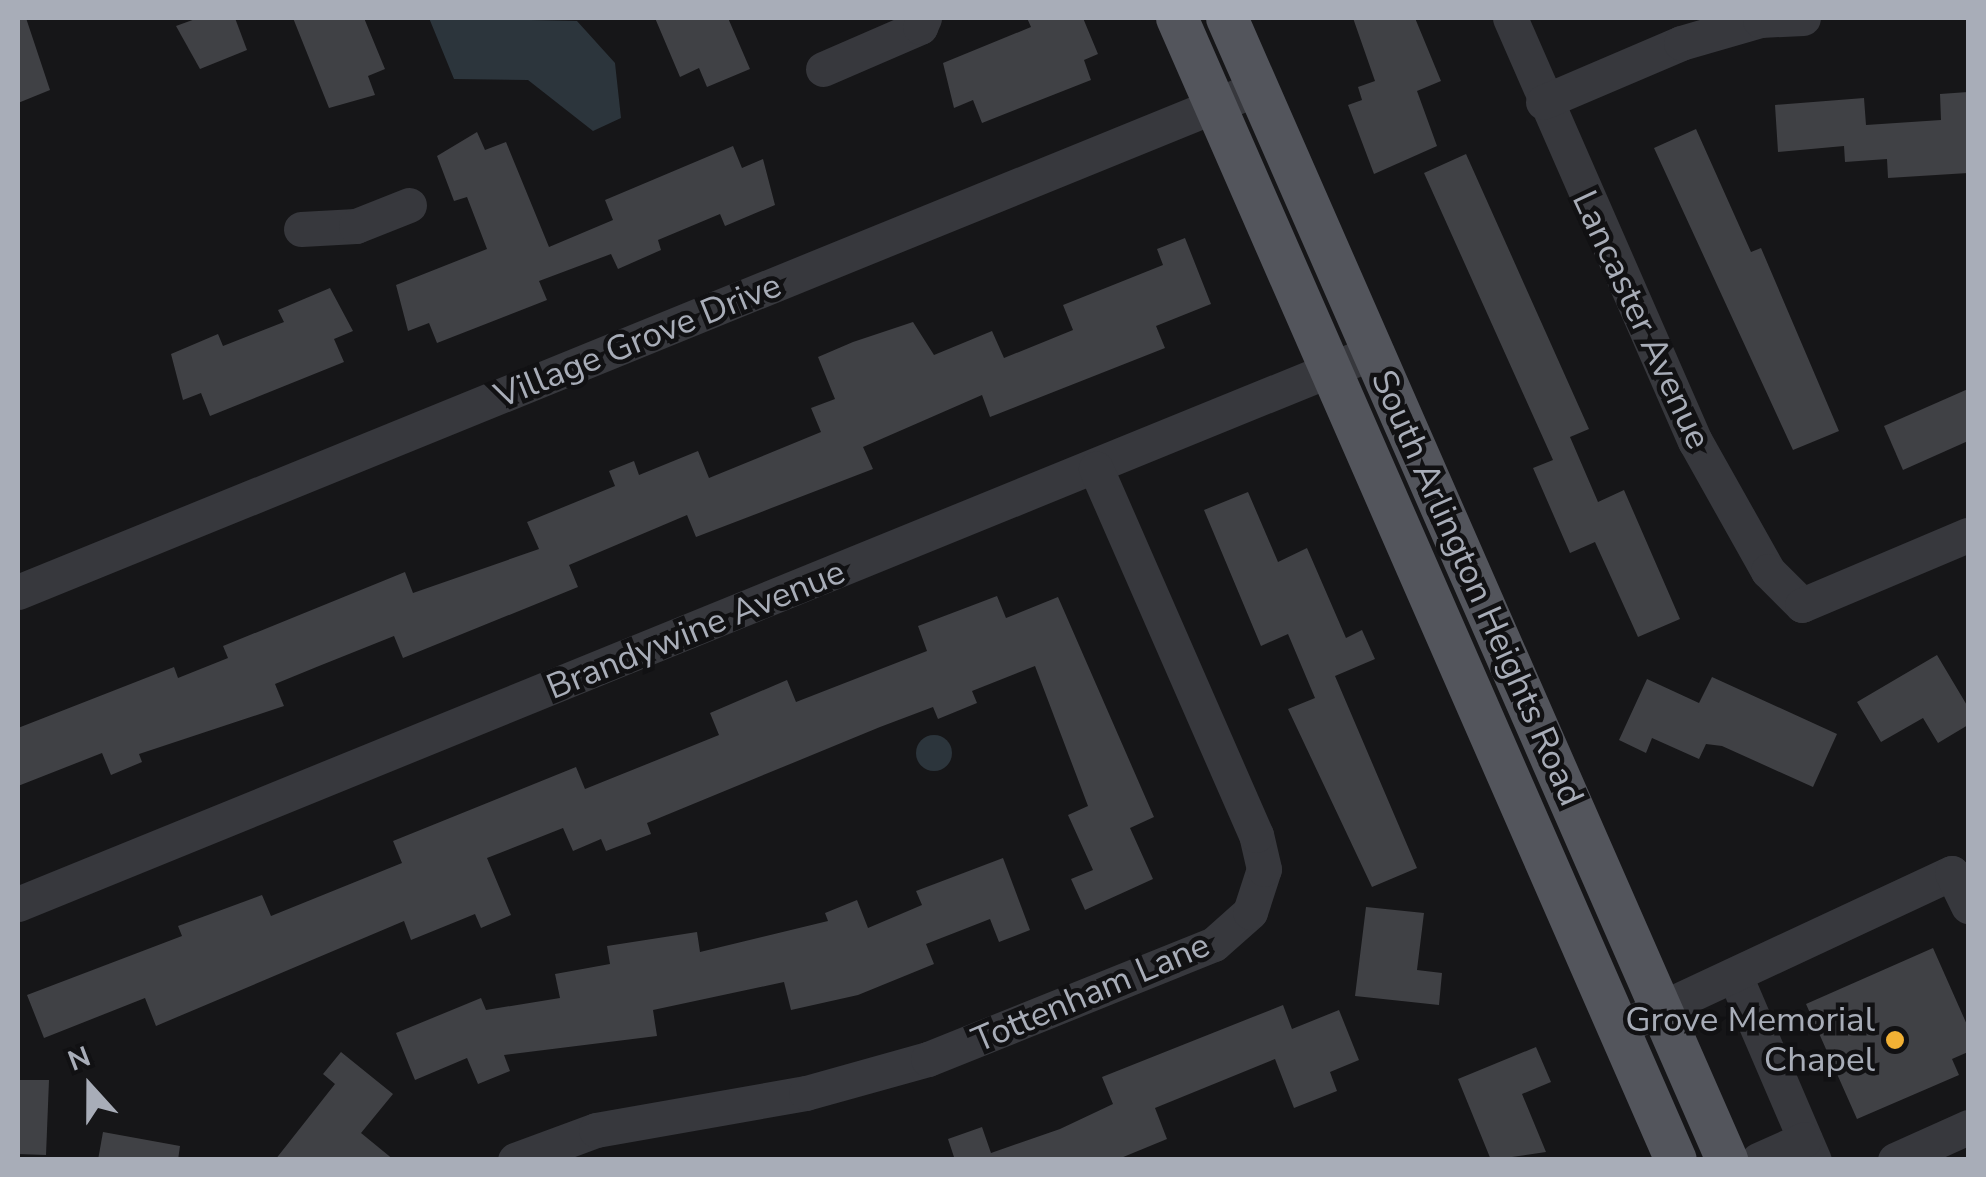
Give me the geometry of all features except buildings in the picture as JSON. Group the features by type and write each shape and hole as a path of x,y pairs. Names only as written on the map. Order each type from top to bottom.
{"main road":[{"name":"South Arlington Heights Road","path":"1177,18 1676,1160"},
{"name":"South Arlington Heights Road","path":"1228,18 1727,1160"}],"street":[{"path":"823,69 920,28 924,18"},
{"name":"Lancaster Avenue","path":"1510,18 1542,102 1740,529 1802,606 1968,535"},
{"path":"1542,102 1721,30 1803,18"},
{"name":"Village Grove Drive","path":"18,592 1258,88"},
{"path":"301,229 356,226 409,204"},
{"name":"Brandywine Avenue","path":"18,904 1374,352"},
{"name":"Tottenham Lane","path":"514,1160 596,1130 806,1093 928,1059 1214,944 1250,912 1264,869 1256,835 1096,468"},
{"path":"1619,1028 1952,873 1968,906"},
{"path":"1735,976 1810,1149 1758,1160"},
{"path":"1895,1160 1968,1127"}],"shaded area":[{"path":"429,18 577,21 615,63 621,118 593,131 528,80 454,79"},
{"path":"934,735 947,740 952,753 947,766 934,771 921,766 916,753 921,740"}],"place":[{"name":"Grove Memorial Chapel","path":"1895,1040"}]}
